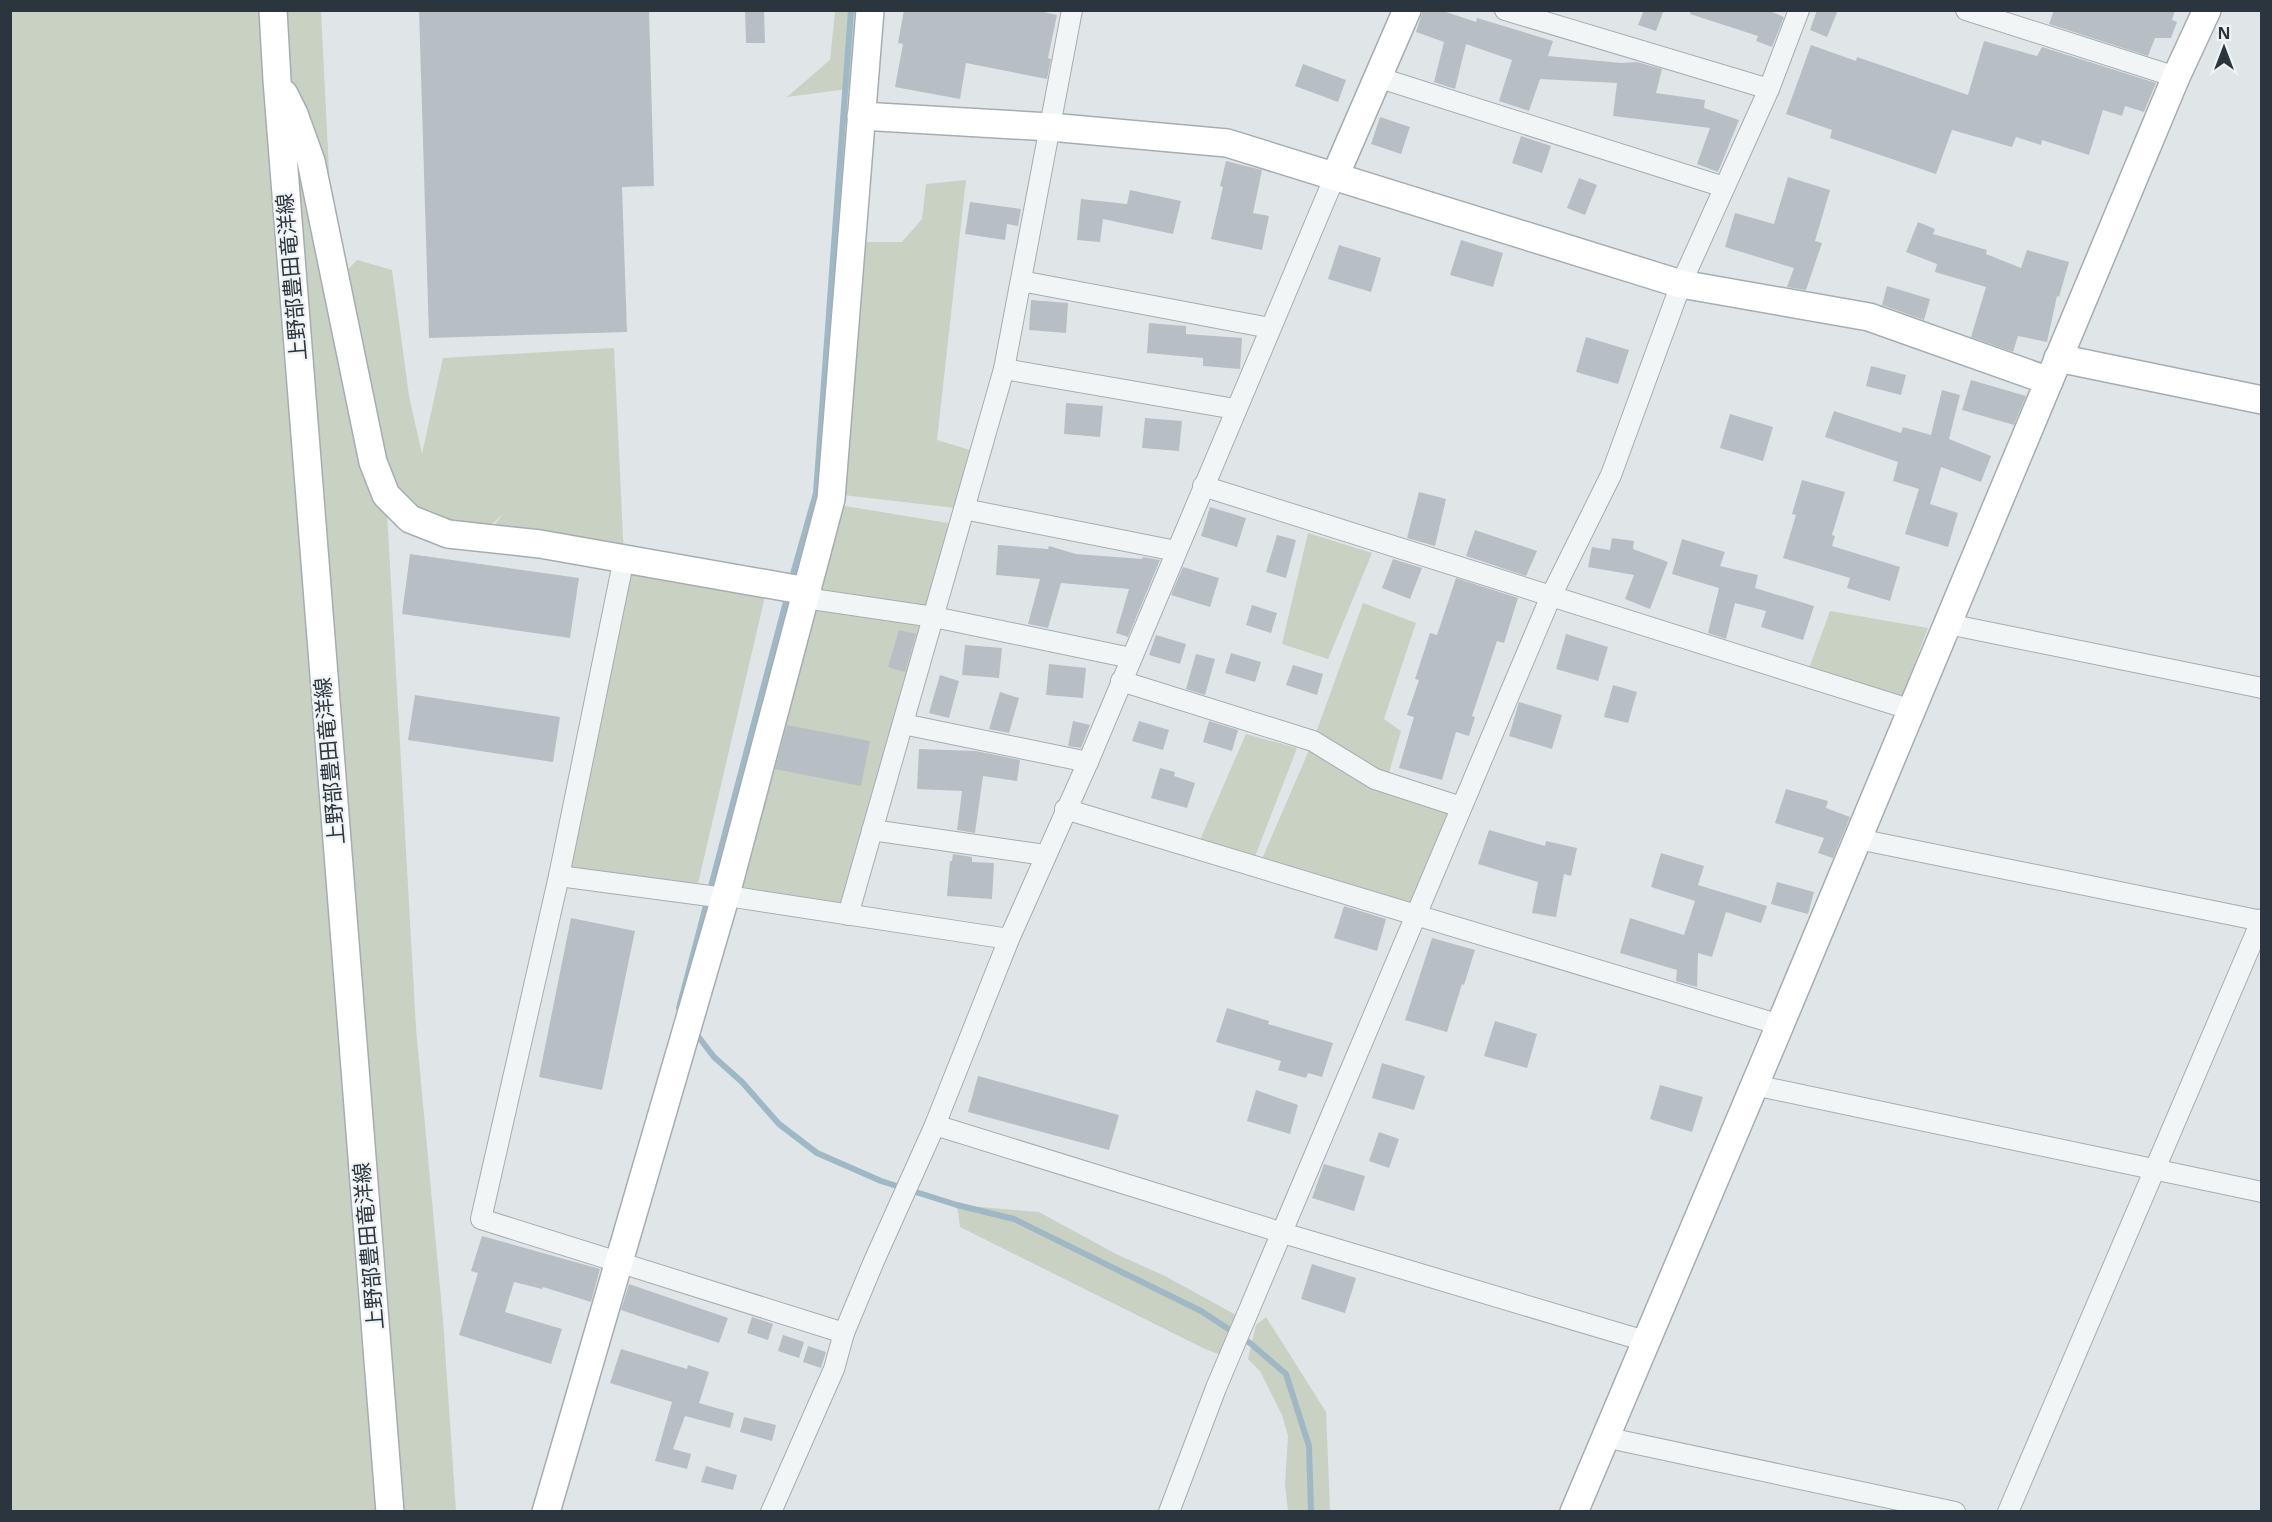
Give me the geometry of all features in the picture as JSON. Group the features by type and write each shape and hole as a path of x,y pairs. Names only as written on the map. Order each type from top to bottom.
{"street":[{"name":"上野部豊田竜洋線","path":"273,10 390,1512"},
{"path":"546,1512 724,898 831,500 870,10"},
{"path":"848,915 1004,369 1072,10"},
{"path":"771,1512 834,1369 844,1334 935,1125 1009,939 1065,809 1088,762 1235,409 1407,10"},
{"path":"1505,10 1768,89"},
{"path":"1169,1512 1216,1388 1461,807 1551,596 1611,475 1681,284 1768,89 1799,10"},
{"path":"1966,10 2176,77"},
{"path":"1574,1512 2176,77 2207,10"},
{"path":"1377,77 1724,187"},
{"path":"277,80 294,114 311,161 372,462 386,495 410,519 448,534 540,544 624,558 1131,658"},
{"path":"861,116 1050,128 1227,143 1681,284 1869,317 2053,370 2262,400"},
{"path":"1021,281 1270,328"},
{"path":"1004,369 1235,409"},
{"path":"1203,486 1912,710"},
{"path":"964,509 1176,551"},
{"path":"624,558 559,876 481,1219 844,1334"},
{"path":"1948,624 2262,688"},
{"path":"1121,681 1313,741 1376,780 1461,807"},
{"path":"903,724 1088,762"},
{"path":"1065,809 1780,1025"},
{"path":"872,830 1045,855"},
{"path":"1858,839 2261,920 2008,1512"},
{"path":"559,876 724,898 734,897 1009,939"},
{"path":"1754,1085 2262,1192"},
{"path":"935,1125 1282,1233 1645,1341"},
{"path":"1604,1437 1955,1512"}],"green space":[{"path":"10,11 321,11 334,272 337,281 357,260 392,270 409,396 422,454 443,358 614,348 624,558 484,538 503,514 478,537 386,495 416,1028 443,1320 456,1511 11,1511"},
{"path":"835,11 870,11 863,87 787,97 830,60"},
{"path":"966,180 937,440 980,453 964,509 843,495 862,242 902,242 922,219 926,184"},
{"path":"839,505 960,525 848,915 727,891"},
{"path":"1308,533 1372,553 1328,659 1282,644"},
{"path":"630,559 766,592 697,888 561,868"},
{"path":"1363,603 1416,623 1384,719 1401,731 1386,783 1461,807 1418,909 1262,859 1313,741"},
{"path":"1830,611 1928,628 1901,699 1808,671"},
{"path":"1246,734 1297,748 1254,859 1199,842"},
{"path":"957,1205 1039,1212 1116,1254 1165,1276 1245,1320 1229,1358 1205,1349 960,1227"},
{"path":"1266,1317 1326,1412 1330,1511 1288,1511 1285,1484 1288,1436 1282,1415 1260,1371 1248,1359 1256,1325"}],"building":[{"path":"419,10 649,10 654,186 622,187 627,332 429,338"},
{"path":"745,10 764,10 765,43 746,43"},
{"path":"904,10 1035,10 1057,15 1048,58 1051,59 1047,79 966,63 960,99 895,87 903,44 898,43"},
{"path":"1423,10 1440,10 1476,22 1477,18 1553,41 1548,56 1621,63 1637,62 1662,69 1656,93 1705,100 1704,108 1739,120 1718,172 1697,164 1710,128 1613,116 1617,83 1540,79 1529,111 1499,101 1512,60 1466,44 1455,89 1434,82 1444,42 1416,32"},
{"path":"1644,10 1664,10 1656,31 1638,25"},
{"path":"1691,10 1768,10 1784,17 1772,47 1756,41 1758,36 1690,14"},
{"path":"1817,10 1838,10 1827,37 1810,30"},
{"path":"2054,10 2175,10 2172,20 2177,22 2171,38 2155,38 2148,56 2049,24"},
{"path":"1984,41 2037,56 2042,47 2156,83 2144,112 2125,106 2122,116 2103,110 2089,155 2042,140 2041,145 2016,137 2012,147 1952,130 1936,174 1830,138 1832,130 1786,114 1811,45 1856,61 1857,57 1968,95"},
{"path":"1303,64 1346,80 1338,102 1295,86"},
{"path":"1380,117 1410,127 1401,154 1371,144"},
{"path":"1521,136 1551,146 1542,173 1512,163"},
{"path":"1226,161 1262,170 1253,213 1269,216 1262,250 1211,239 1223,187 1220,186"},
{"path":"1788,177 1830,190 1815,241 1822,243 1806,290 1787,287 1794,268 1725,247 1735,213 1774,224"},
{"path":"1579,178 1597,185 1585,215 1567,208"},
{"path":"1130,190 1181,201 1173,234 1103,219 1100,242 1077,240 1081,199 1127,204"},
{"path":"970,202 1021,209 1018,226 1007,224 1005,240 965,234"},
{"path":"1918,222 1935,229 1933,234 1987,250 1986,254 2021,268 2027,250 2069,262 2059,297 2057,296 2047,342 2018,336 2013,352 1971,337 1986,287 1935,272 1937,264 1906,252"},
{"path":"1461,240 1503,253 1493,287 1450,275"},
{"path":"1339,245 1381,258 1371,292 1328,279"},
{"path":"1887,286 1930,299 1924,320 1882,305"},
{"path":"1031,300 1068,303 1066,333 1029,330"},
{"path":"1149,323 1186,326 1186,334 1242,338 1240,369 1203,366 1203,358 1147,353"},
{"path":"1586,337 1629,350 1618,384 1576,372"},
{"path":"1871,366 1906,375 1901,395 1866,386"},
{"path":"1971,380 2026,396 2014,425 1962,410"},
{"path":"1942,390 1960,395 1949,439 1991,456 1981,482 1941,467 1930,504 1958,513 1948,547 1905,534 1919,489 1893,481 1898,462 1825,437 1834,411 1901,433 1903,427 1931,435"},
{"path":"1066,403 1103,406 1100,437 1064,434"},
{"path":"1730,414 1773,427 1763,461 1720,448"},
{"path":"1145,418 1182,421 1179,451 1142,448"},
{"path":"1802,480 1845,492 1832,535 1835,536 1832,546 1900,567 1890,601 1847,588 1850,578 1783,558 1796,515 1792,514"},
{"path":"1419,492 1446,499 1435,546 1407,538"},
{"path":"1210,507 1246,518 1237,547 1201,536"},
{"path":"1475,530 1537,551 1526,576 1466,556"},
{"path":"1277,535 1296,540 1286,578 1266,572"},
{"path":"1612,538 1634,541 1633,549 1668,562 1650,609 1625,599 1634,575 1588,567 1592,547 1610,550"},
{"path":"1682,539 1725,552 1720,566 1758,575 1755,588 1814,606 1803,640 1761,627 1766,611 1735,603 1726,639 1708,633 1719,588 1672,574"},
{"path":"998,545 1048,549 1049,546 1076,554 1160,560 1128,637 1116,633 1129,589 1061,583 1048,628 1028,624 1040,579 996,575"},
{"path":"410,554 579,578 570,638 402,614"},
{"path":"1393,559 1422,568 1410,599 1382,588"},
{"path":"1183,567 1219,578 1210,607 1171,595"},
{"path":"1456,578 1518,598 1504,643 1497,641 1472,716 1475,717 1469,736 1456,732 1442,780 1399,768 1414,717 1407,715 1419,680 1415,679 1430,633 1437,635"},
{"path":"1252,605 1277,613 1271,633 1246,625"},
{"path":"899,630 916,634 905,672 888,667"},
{"path":"1566,634 1608,647 1598,681 1556,669"},
{"path":"1156,635 1186,644 1180,664 1149,655"},
{"path":"965,645 1002,648 999,678 962,675"},
{"path":"1231,653 1261,662 1255,682 1225,673"},
{"path":"1196,654 1215,659 1205,695 1186,689"},
{"path":"1049,664 1086,668 1083,698 1046,695"},
{"path":"1293,665 1323,674 1317,695 1286,685"},
{"path":"940,675 959,681 949,718 929,713"},
{"path":"1613,685 1637,692 1628,723 1604,717"},
{"path":"1000,692 1019,698 1009,733 989,729"},
{"path":"415,695 560,717 553,762 408,740"},
{"path":"1519,702 1562,715 1552,749 1509,736"},
{"path":"1073,721 1090,725 1081,748 1068,746"},
{"path":"1139,721 1169,730 1163,750 1132,741"},
{"path":"1209,721 1238,730 1232,751 1203,742"},
{"path":"787,725 870,741 861,786 775,769"},
{"path":"919,749 976,751 1020,760 1017,781 983,776 975,833 957,830 962,791 917,789"},
{"path":"1160,768 1175,772 1174,776 1195,783 1187,808 1151,798"},
{"path":"1786,789 1828,801 1826,808 1850,817 1833,858 1818,853 1824,838 1775,823"},
{"path":"1489,830 1545,846 1546,841 1577,848 1571,876 1564,874 1556,917 1532,913 1538,882 1478,864"},
{"path":"1661,853 1704,866 1698,885 1767,906 1761,923 1726,912 1712,957 1698,953 1697,987 1676,981 1677,970 1620,953 1630,918 1684,935 1695,901 1651,887"},
{"path":"953,854 972,857 972,862 994,863 992,899 947,896 950,861 952,861"},
{"path":"1777,882 1814,892 1808,914 1771,904"},
{"path":"1344,906 1386,919 1377,951 1334,938"},
{"path":"571,918 635,931 602,1090 539,1077"},
{"path":"1432,938 1475,950 1447,1032 1405,1020"},
{"path":"1227,1008 1269,1021 1268,1024 1333,1043 1322,1077 1308,1073 1306,1078 1278,1070 1281,1061 1216,1042"},
{"path":"1495,1021 1537,1034 1527,1068 1484,1056"},
{"path":"1382,1063 1425,1076 1414,1110 1372,1098"},
{"path":"978,1076 1119,1115 1109,1150 968,1112"},
{"path":"1660,1085 1703,1097 1692,1132 1650,1119"},
{"path":"1256,1090 1298,1105 1290,1134 1247,1121"},
{"path":"1379,1132 1399,1139 1389,1168 1369,1161"},
{"path":"1324,1164 1365,1176 1354,1211 1312,1198"},
{"path":"482,1236 600,1269 591,1302 543,1287 542,1289 514,1282 505,1312 562,1329 551,1364 459,1335 478,1273 471,1271"},
{"path":"1312,1264 1356,1278 1345,1313 1301,1299"},
{"path":"629,1284 728,1318 719,1343 621,1310"},
{"path":"752,1317 773,1324 768,1340 747,1333"},
{"path":"783,1335 804,1342 799,1358 778,1351"},
{"path":"808,1346 826,1352 821,1368 803,1362"},
{"path":"621,1349 687,1369 688,1365 709,1372 699,1403 734,1413 730,1428 685,1416 673,1449 691,1454 687,1469 655,1461 672,1402 610,1383"},
{"path":"744,1417 776,1425 772,1441 740,1432"},
{"path":"706,1466 737,1475 733,1490 701,1482"}],"waterway":[{"path":"791,581 816,493 851,10"},
{"path":"679,1008 788,594"},
{"path":"694,1031 714,1057 742,1082 779,1124 817,1153 881,1181 957,1205 1014,1219 1201,1311 1250,1343 1286,1374 1309,1446 1311,1512"}]}
